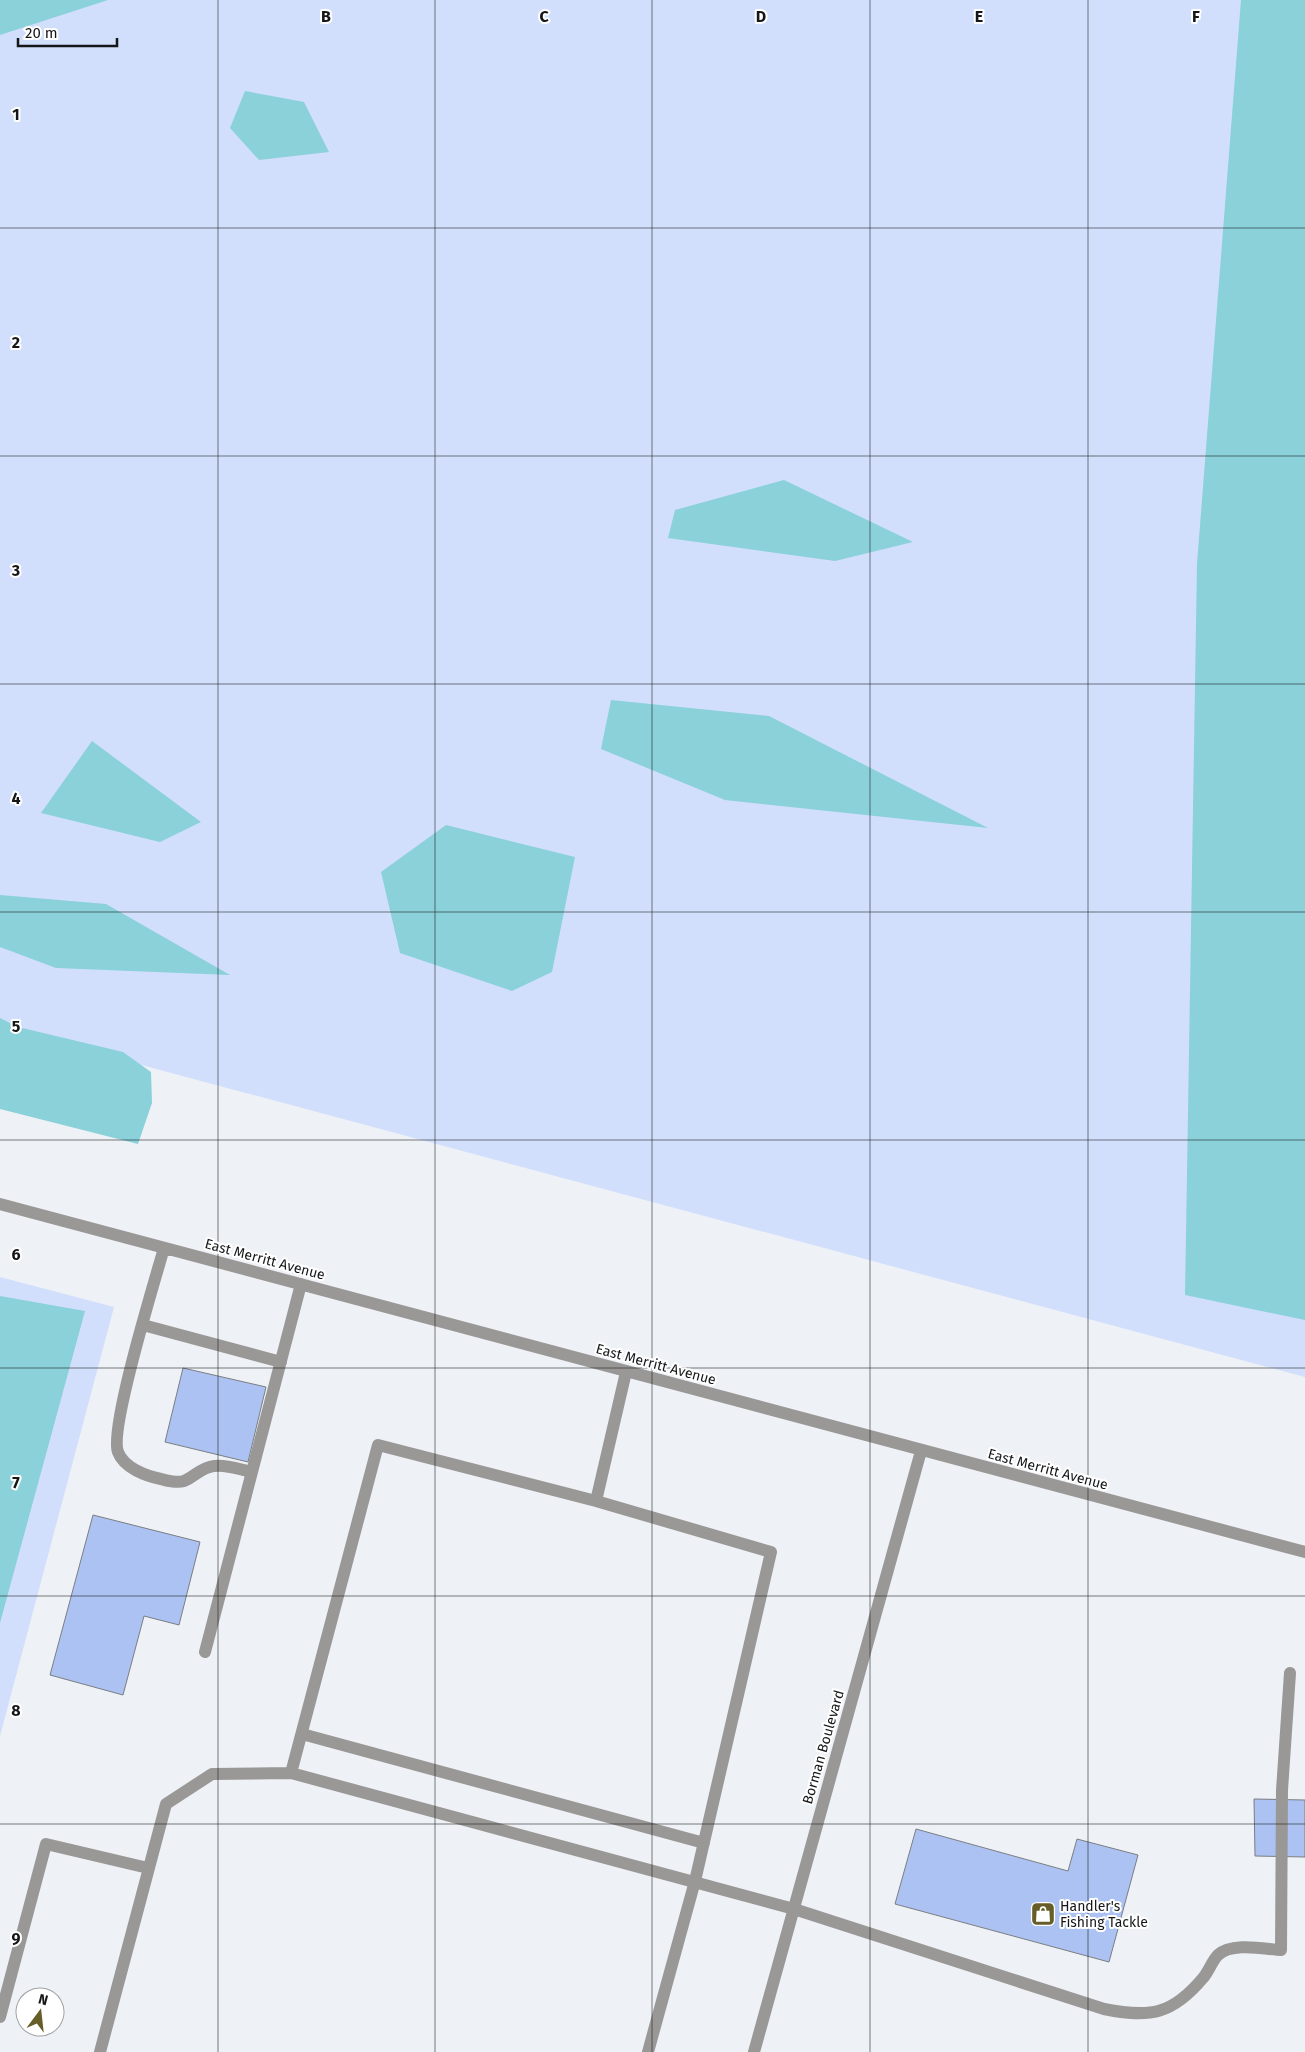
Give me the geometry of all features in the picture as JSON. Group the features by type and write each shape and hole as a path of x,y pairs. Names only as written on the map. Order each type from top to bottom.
{"street":[{"name":"East Merritt Avenue","path":"0,1204 1305,1552"},
{"path":"164,1248 131,1368 116,1437 117,1450 120,1457 142,1474 162,1480 183,1482 198,1472 214,1466 252,1472"},
{"path":"205,1652 301,1284"},
{"path":"143,1325 281,1362"},
{"path":"596,1501 626,1372"},
{"path":"291,1773 378,1445 596,1501 771,1552 695,1881 648,2052"},
{"name":"Borman Boulevard","path":"754,2052 921,1451"},
{"path":"100,2052 166,1804 212,1774 291,1773 794,1909 1104,2009 1133,2014 1162,2011 1182,1998 1204,1977 1218,1955 1238,1947 1281,1950 1282,1790 1290,1673"},
{"path":"302,1734 704,1843"},
{"path":"0,2017 46,1844 148,1868"}],"shaded area":[{"path":"0,0 1305,0 1305,1377 0,1027"},
{"path":"0,0 108,0 0,35"},
{"path":"1241,0 1305,0 1305,1320 1185,1295 1197,564"},
{"path":"245,91 304,102 329,152 259,160 230,128"},
{"path":"784,480 913,542 835,561 668,538 675,510"},
{"path":"611,700 769,716 988,828 725,800 601,749"},
{"path":"92,741 201,822 160,842 41,813"},
{"path":"446,825 575,857 552,972 512,991 400,953 381,872"},
{"path":"0,895 106,904 230,975 56,968 0,947"},
{"path":"0,1018 18,1027 123,1052 151,1072 152,1103 138,1144 0,1109"},
{"path":"0,1277 114,1307 0,1736"},
{"path":"0,1296 85,1311 0,1623"}],"building":[{"path":"183,1368 266,1387 248,1462 165,1442"},
{"path":"93,1515 200,1542 179,1625 144,1616 123,1695 50,1675"},
{"path":"1254,1799 1305,1800 1305,1857 1255,1856"},
{"path":"916,1829 1068,1871 1077,1839 1138,1855 1109,1962 895,1904"}],"place":[{"name":"Handler's Fishing Tackle","path":"1043,1914"}]}
